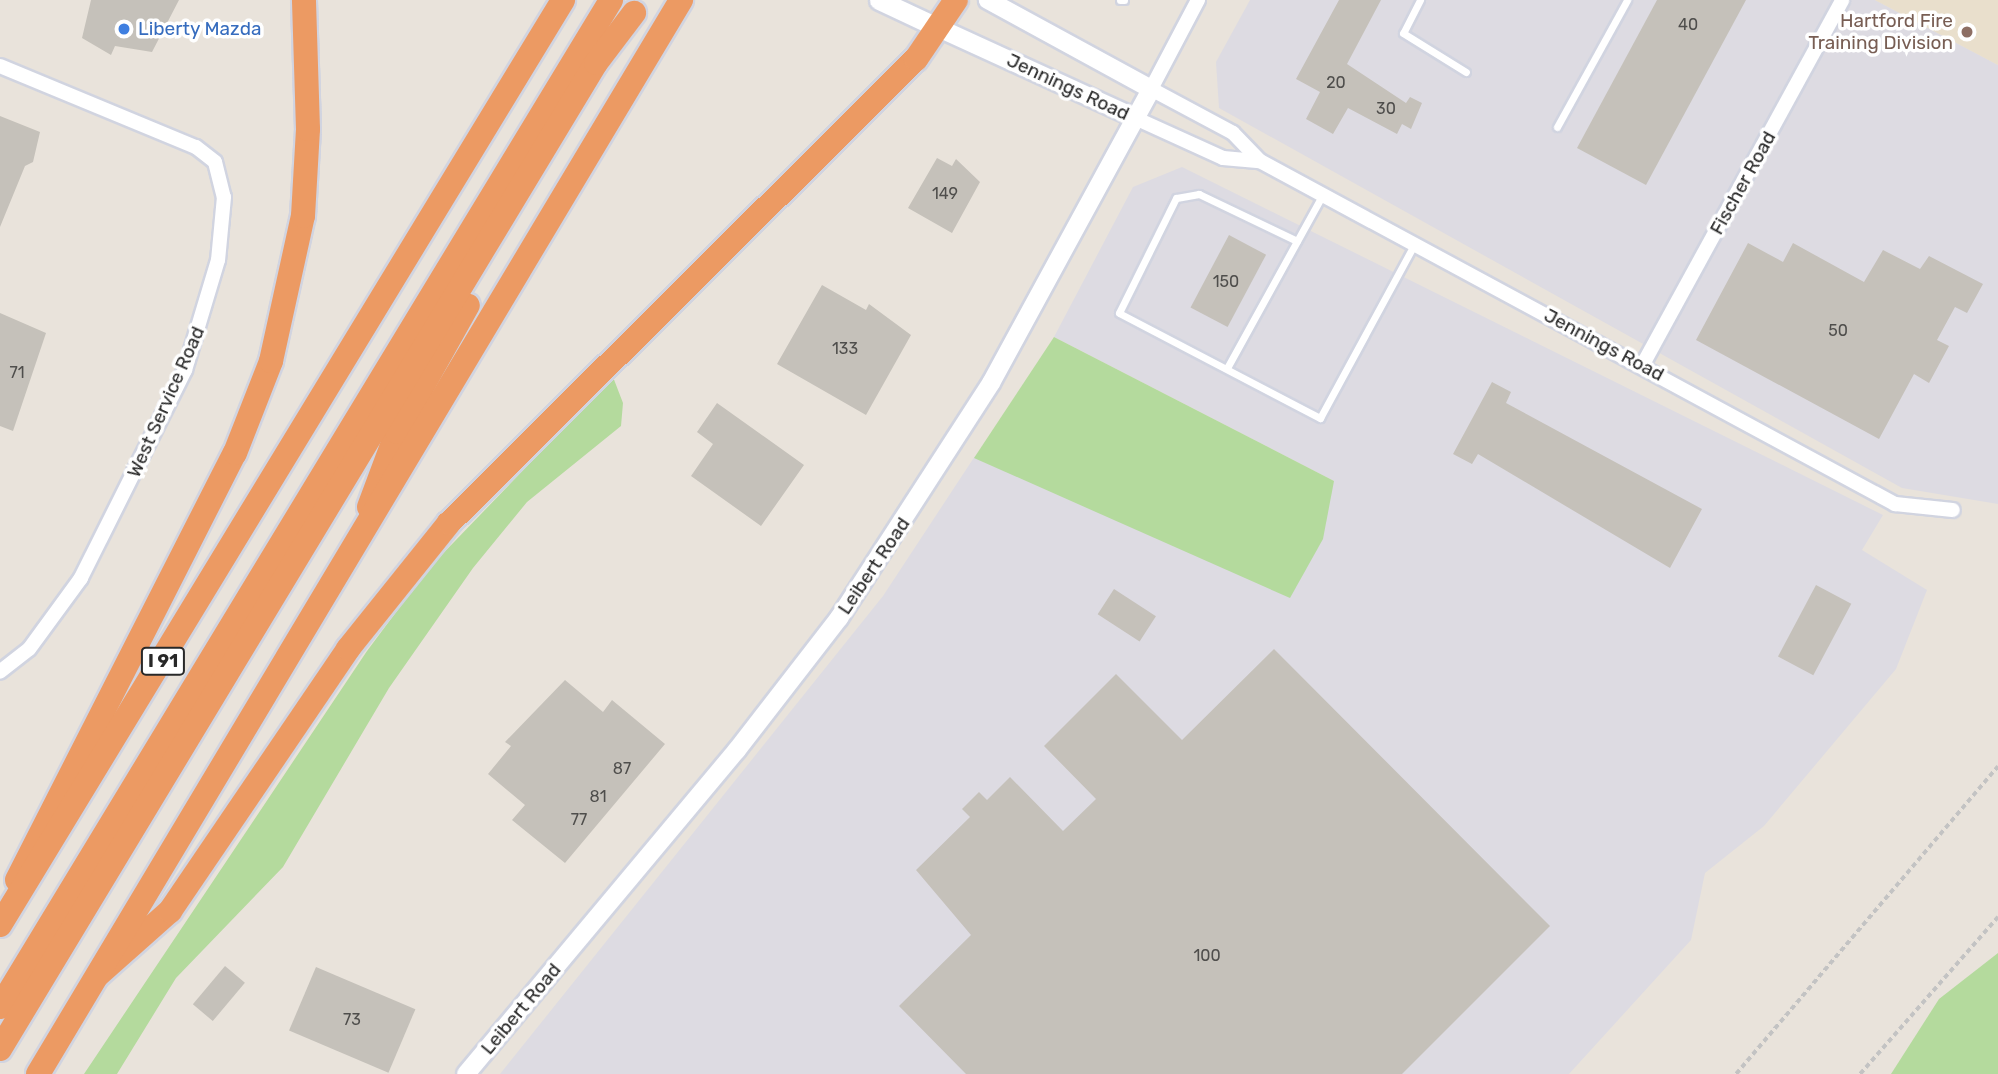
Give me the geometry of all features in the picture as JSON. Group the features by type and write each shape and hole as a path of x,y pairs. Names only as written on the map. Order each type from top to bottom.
{"highway":[{"path":"4,918 30,845 148,626 235,453 268,373 292,287 303,216 308,129 304,0"},
{"name":"I 91","path":"4,918 563,0"},
{"path":"0,1007 611,0"},
{"path":"38,1074 360,541 681,0"},
{"path":"99,974 170,912 348,649 449,523 941,29 956,0"},
{"path":"360,541 397,432 638,6"},
{"path":"0,1049 589,74 638,6"}],"main road":[{"name":"Jennings Road","path":"879,0 941,29"}],"street":[{"name":"Jennings Road","path":"988,0 1233,133 1260,161 1895,504 1953,510"},
{"name":"Leibert Road","path":"466,1074 730,759 839,618 962,431 1152,89 1198,0"},
{"name":"Fischer Road","path":"1642,366 1843,0"},
{"name":"Jennings Road","path":"941,29 1223,158 1260,161"},
{"name":"West Service Road","path":"0,66 196,147 215,162 224,197 218,260 179,382 80,578 29,649 0,672"}],"lane":[{"path":"1420,0 1403,33 1466,72"},
{"path":"1557,127 1627,0"},
{"path":"1297,241 1199,194 1177,198 1119,313 1320,418 1415,243"},
{"path":"1227,368 1323,194"}],"path":[{"path":"1736,1074 1998,766"},
{"path":"1860,1074 1998,917"}],"shaded area":[{"path":"1250,0 1875,0 1998,65 1998,504 1902,488 1219,108 1216,62"},
{"name":"Hartford Fire Training Division","path":"1875,0 1998,0 1998,65"},
{"path":"1182,167 1883,515 1862,550 1927,590 1896,669 1764,826 1705,873 1691,940 1569,1074 500,1074 883,596 975,456 1334,481 1054,337 1133,187"}],"green space":[{"path":"1054,337 1334,481 1323,539 1290,598 974,458"},
{"path":"613,377 623,403 621,426 527,502 473,568 389,688 283,867 176,978 117,1074 84,1074 367,651 429,568"},
{"path":"1998,953 1998,1074 1891,1074 1939,999"}],"building":[{"name":"Liberty Mazda","path":"91,0 179,0 152,52 115,46 111,55 82,38"},
{"path":"1339,0 1381,0 1347,64 1406,103 1410,97 1422,103 1411,129 1402,124 1397,134 1348,108 1333,134 1306,119 1320,92 1296,79"},
{"path":"1657,0 1746,0 1646,185 1577,148"},
{"path":"0,116 40,132 33,162 25,166 0,227"},
{"path":"937,158 952,166 956,159 980,182 952,233 908,208"},
{"path":"1229,235 1266,255 1228,327 1191,307"},
{"path":"1748,243 1783,262 1793,243 1864,282 1883,250 1920,269 1929,256 1983,284 1967,313 1955,307 1937,340 1949,346 1929,383 1914,374 1879,439 1696,340"},
{"path":"822,285 866,310 869,304 911,335 866,415 777,364"},
{"path":"0,313 46,333 13,431 0,426"},
{"path":"1492,382 1511,392 1506,403 1702,509 1670,568 1478,454 1472,464 1453,454"},
{"path":"717,403 804,465 761,526 691,476 713,444 697,432"},
{"path":"1816,585 1851,604 1813,675 1778,657"},
{"path":"1114,589 1156,616 1140,641 1098,614"},
{"path":"1274,649 1550,926 1402,1074 966,1074 899,1006 971,935 916,870 970,817 962,809 979,792 987,800 1010,777 1063,831 1096,799 1044,746 1116,674 1182,740"},
{"path":"565,680 603,712 612,700 665,744 565,863 512,820 525,805 488,774 511,746 505,742"},
{"path":"225,966 245,983 213,1021 193,1004"},
{"path":"316,967 415,1009 388,1073 289,1031"}],"place":[{"name":"Liberty Mazda","path":"124,29"},
{"name":"Hartford Fire Training Division","path":"1967,32"}]}
